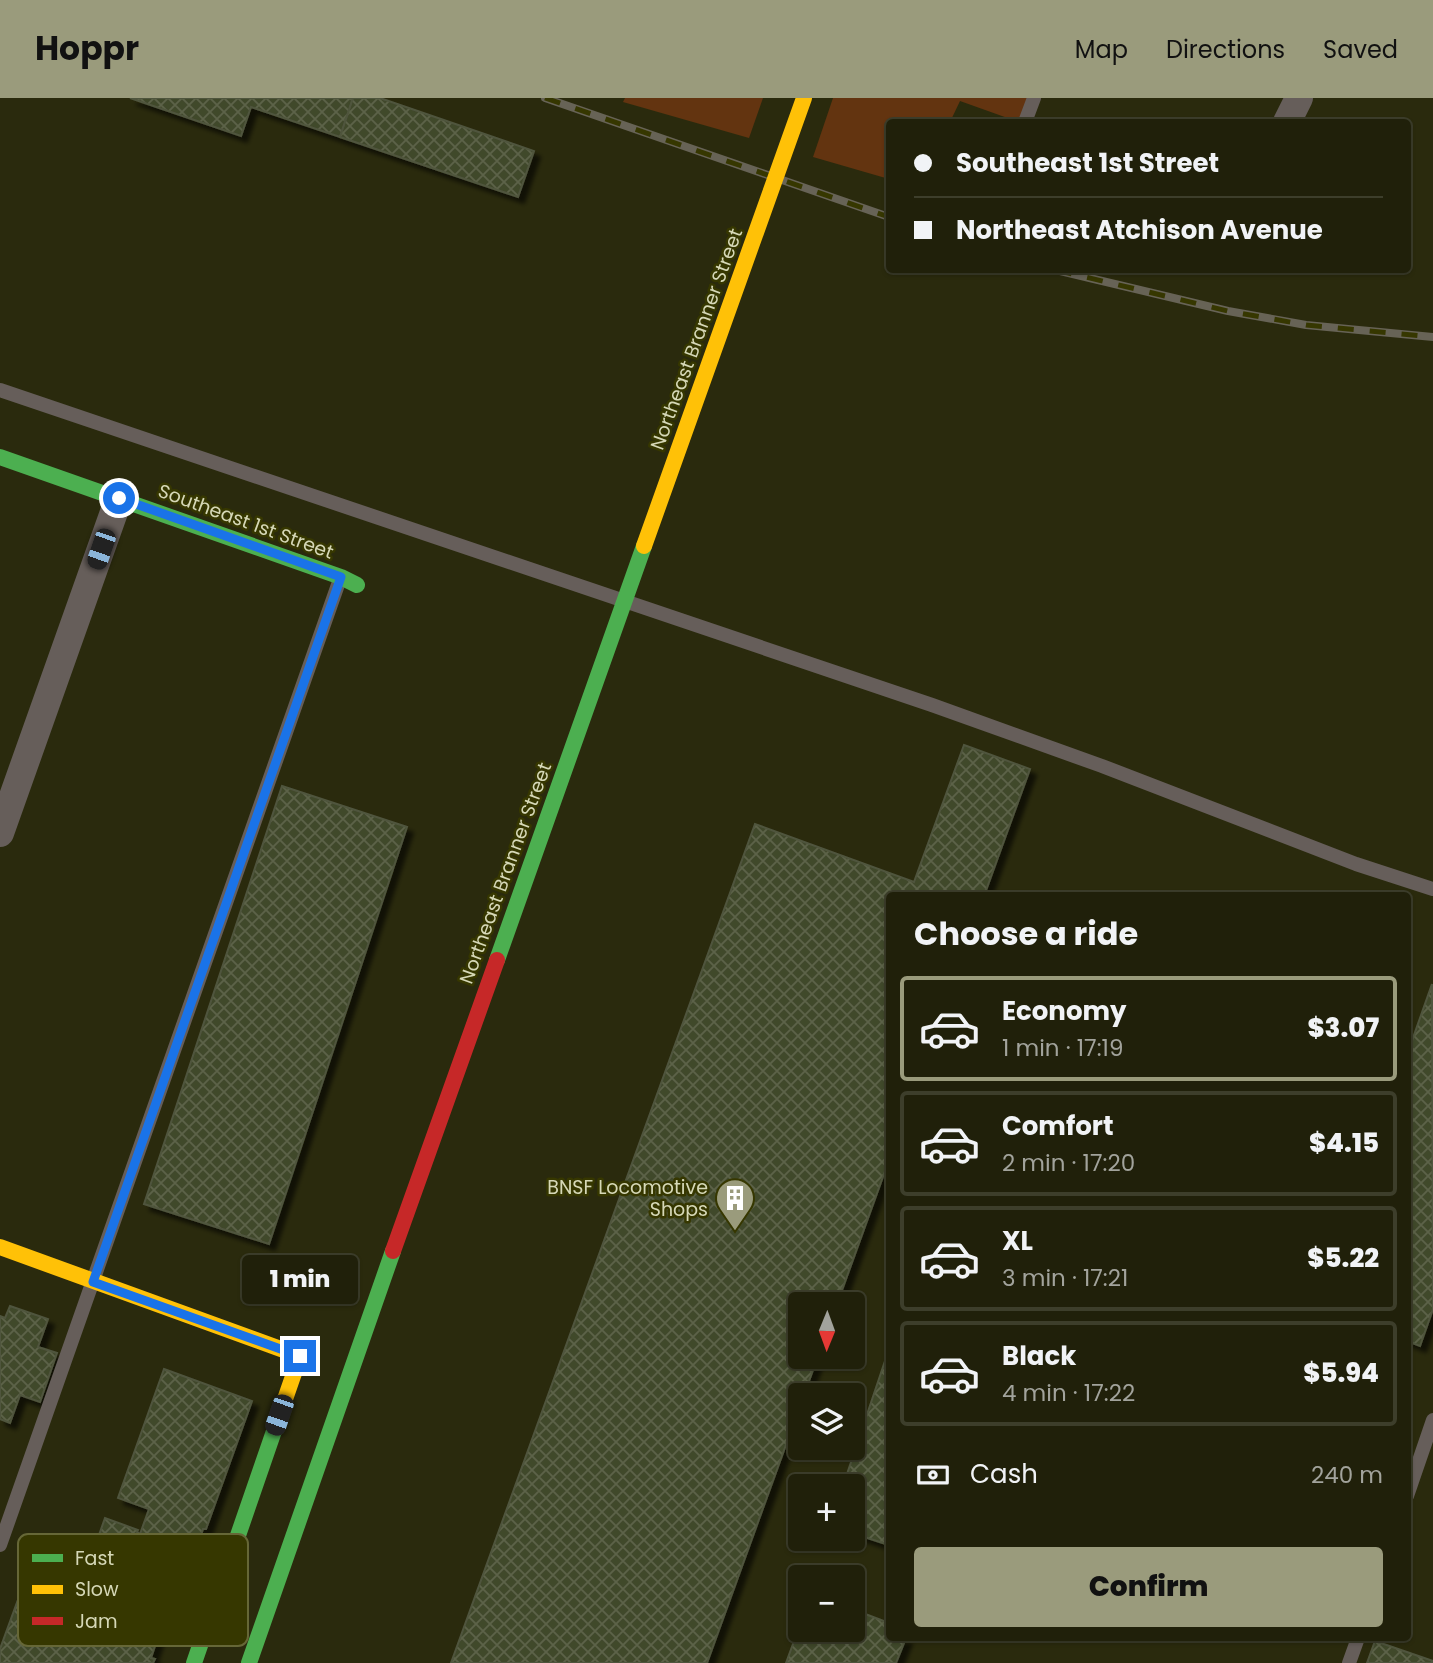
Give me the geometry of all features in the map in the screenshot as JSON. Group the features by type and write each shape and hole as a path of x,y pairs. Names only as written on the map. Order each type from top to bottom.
{"main road":[{"name":"Northeast Branner Street","path":"249,1663 804,98"},
{"name":"Southeast 1st Street","path":"0,457 358,585"},
{"path":"0,1247 300,1356 239,1534"},
{"path":"194,1663 200,1646"}],"street":[{"path":"1288,119 1299,98"},
{"path":"0,833 119,498"}],"lane":[{"path":"1026,119 1034,98"},
{"path":"0,390 941,708 1102,766 1356,864 1433,889"},
{"path":"0,1545 341,577"},
{"path":"1411,1484 1433,1420"},
{"path":"1349,1663 1357,1641"}],"shaded area":[{"path":"625,98 763,98 749,138 623,102"},
{"path":"833,98 1029,98 1020,119 1011,119 960,101 951,119 886,119 886,178 813,157"}],"building":[{"path":"130,98 353,98 340,137 251,107 241,136"},
{"path":"353,98 380,98 534,151 518,197 340,137"},
{"name":"BNSF Locomotive Shops","path":"964,745 1030,769 985,892 886,892 886,1168 841,1292 788,1292 788,1369 813,1369 808,1383 788,1383 788,1439 707,1663 451,1663 755,824 914,882"},
{"path":"282,786 407,827 269,1244 144,1204"},
{"path":"1432,984 1433,1309 1420,1346 1411,1343 1411,1044"},
{"path":"10,1306 48,1319 38,1347 57,1353 40,1402 20,1395 10,1423 0,1419 0,1316 5,1318"},
{"path":"886,1358 886,1544 865,1537 865,1474 847,1474 852,1460 865,1460 865,1420"},
{"path":"164,1369 252,1401 206,1529 203,1529 201,1534 140,1534 149,1509 118,1498"},
{"path":"105,1518 138,1530 140,1534 99,1534"},
{"path":"18,1600 18,1646 155,1646 151,1658 155,1659 153,1663 0,1663 0,1649"},
{"path":"865,1614 886,1622 886,1641 905,1641 896,1663 786,1663 794,1642 865,1642"},
{"path":"1375,1641 1433,1661 1433,1663 1367,1663"}],"railway":[{"path":"545,98 886,216"},
{"path":"1069,273 1228,311 1306,325 1433,337"}],"traffic: fast":[{"path":"0,457 341,577 357,585"},
{"path":"497,960 644,546"},
{"path":"249,1663 393,1251"},
{"path":"238,1534 283,1405"},
{"path":"194,1663 200,1646"}],"traffic: slow":[{"path":"644,546 804,98"},
{"path":"0,1247 300,1356 283,1405"}],"traffic: jam":[{"path":"393,1251 497,960"}],"place":[{"name":"BNSF Locomotive Shops","path":"735,1232"}],"route":[{"path":"119,498 341,577 93,1282 300,1356"}]}
